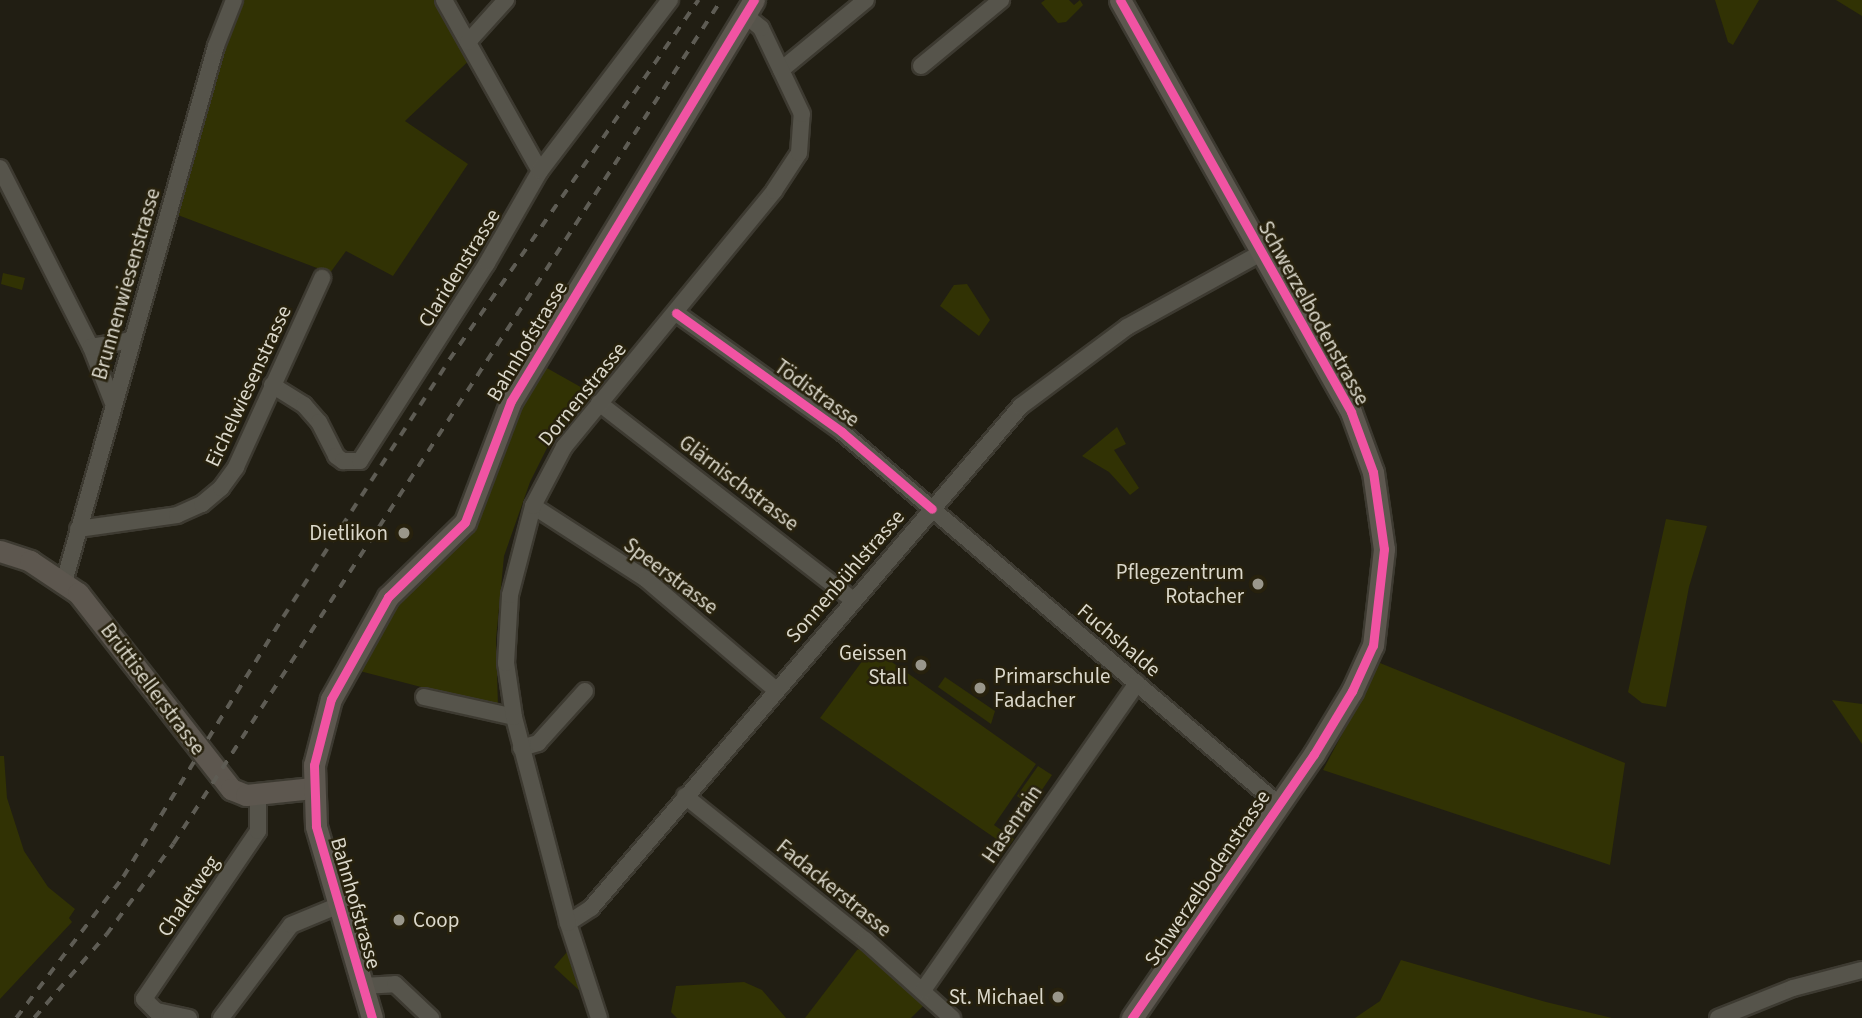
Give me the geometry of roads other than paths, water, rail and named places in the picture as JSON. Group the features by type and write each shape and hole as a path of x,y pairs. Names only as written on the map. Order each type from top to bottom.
{"street":[{"name":"Brunnenwiesenstrasse","path":"64,582 219,36 234,0"},
{"path":"444,0 540,171"},
{"path":"468,42 506,0"},
{"name":"Claridenstrasse","path":"272,385 304,405 319,422 336,456 343,461 360,461 487,263 540,171 670,0"},
{"path":"781,70 866,0"},
{"path":"921,66 1001,0"},
{"name":"Schwerzelbodenstrasse","path":"1120,0 1352,412 1373,472 1384,549 1377,612 1364,643 1361,668 1338,716 1132,1018"},
{"name":"Dornenstrasse","path":"599,1018 568,923 521,748 514,717 506,621 516,563 533,506 564,447 676,313 799,153 802,114 749,7"},
{"name":"Bahnhofstrasse","path":"372,1018 318,845 313,788 317,742 349,659 397,585 465,522 481,488 504,413 749,7"},
{"path":"0,168 91,347 113,403"},
{"name":"Sonnenbühlstrasse","path":"568,923 591,908 775,689 932,509 986,441 1050,383 1127,327 1261,253"},
{"name":"Eichelwiesenstrasse","path":"78,528 177,514 202,505 236,467 322,278"},
{"name":"Tödistrasse","path":"676,313 842,432 932,509"},
{"path":"91,347 132,340"},
{"name":"Glärnischstrasse","path":"599,403 852,599"},
{"name":"Speerstrasse","path":"533,506 646,579 775,689"},
{"name":"Fuchshalde","path":"932,509 1278,804"},
{"name":"Brüttisellerstrasse","path":"0,551 30,561 64,582 90,606 164,698 222,780 238,793 258,795 313,788"},
{"name":"Hasenrain","path":"923,989 1137,682"},
{"path":"521,748 538,743 584,691"},
{"path":"425,697 514,717"},
{"name":"Chaletweg","path":"189,1018 155,1015 146,1006 147,993 258,831 258,795"},
{"name":"Fadackerstrasse","path":"685,796 923,989 952,1018"},
{"path":"221,1018 291,925 337,905"},
{"path":"1718,1018 1793,988 1862,970"},
{"path":"362,986 395,984 431,1018"}],"railway":[{"path":"16,1018 123,877 283,617 449,360 698,0"},
{"path":"34,1018 106,935 173,844 721,0"}],"place":[{"name":"Dietlikon","path":"404,533"},
{"name":"Pflegezentrum Rotacher","path":"1258,584"},
{"name":"Geissen Stall","path":"921,665"},
{"name":"Primarschule Fadacher","path":"980,688"},
{"name":"Coop","path":"399,920"},
{"name":"St. Michael","path":"1058,997"}]}
